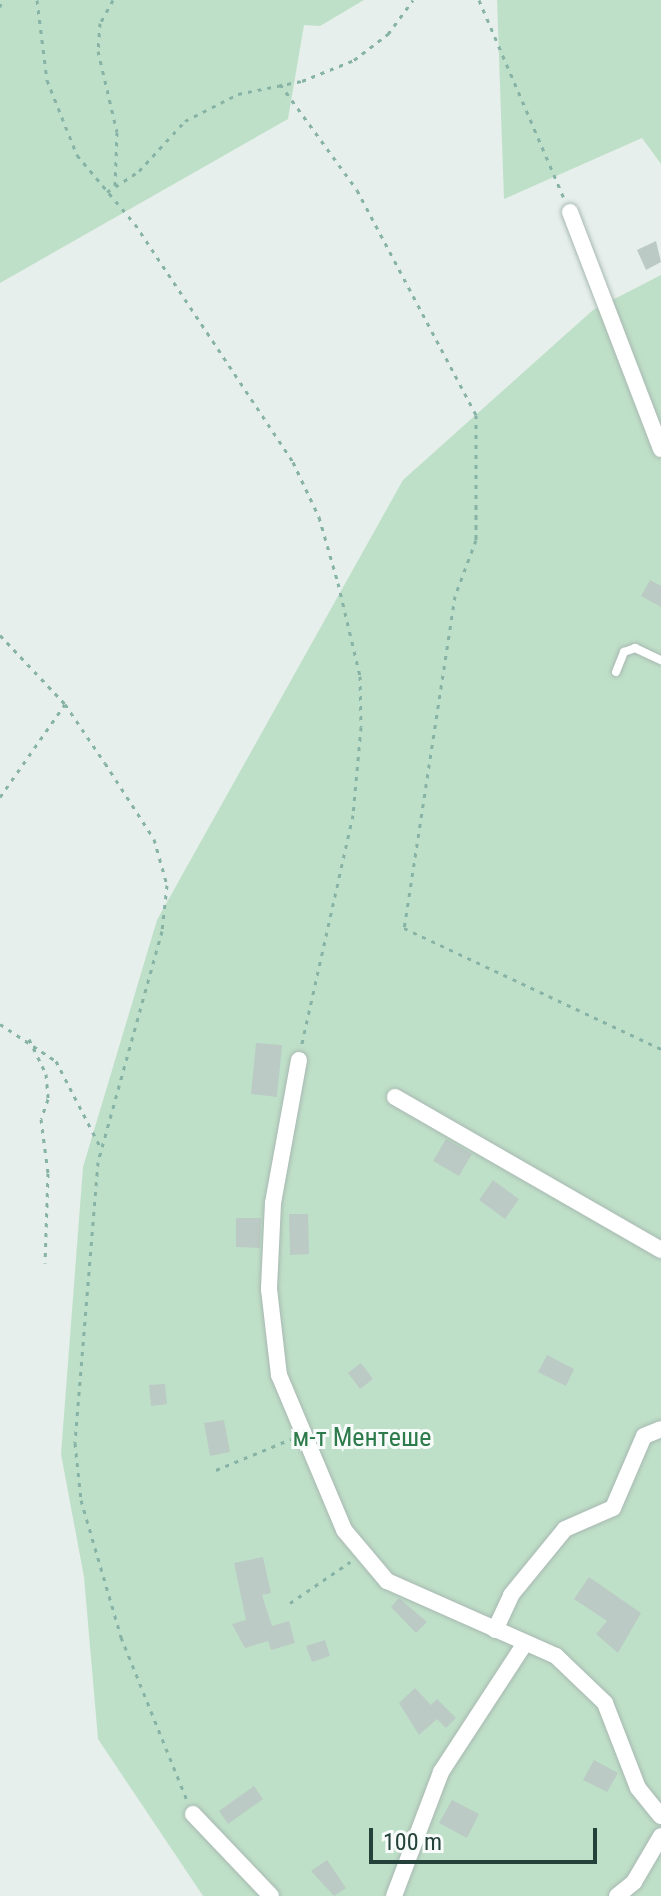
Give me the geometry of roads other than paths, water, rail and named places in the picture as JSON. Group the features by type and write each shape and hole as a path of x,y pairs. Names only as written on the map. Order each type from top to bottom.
{"street":[{"path":"570,212 661,449"},
{"path":"299,1060 273,1203 269,1289 279,1375 344,1530 387,1581 556,1656 605,1703 638,1788 661,1816"},
{"path":"395,1097 661,1250"},
{"path":"495,1630 511,1595 565,1529 613,1508 644,1436 661,1429"},
{"path":"394,1896 441,1772 525,1643"},
{"path":"193,1814 271,1896"},
{"path":"617,1896 634,1882 661,1836"}],"lane":[{"path":"616,672 624,652 635,648 661,660"}],"park label":[{"name":"м-т Ментeше","path":"362,1438"}]}
